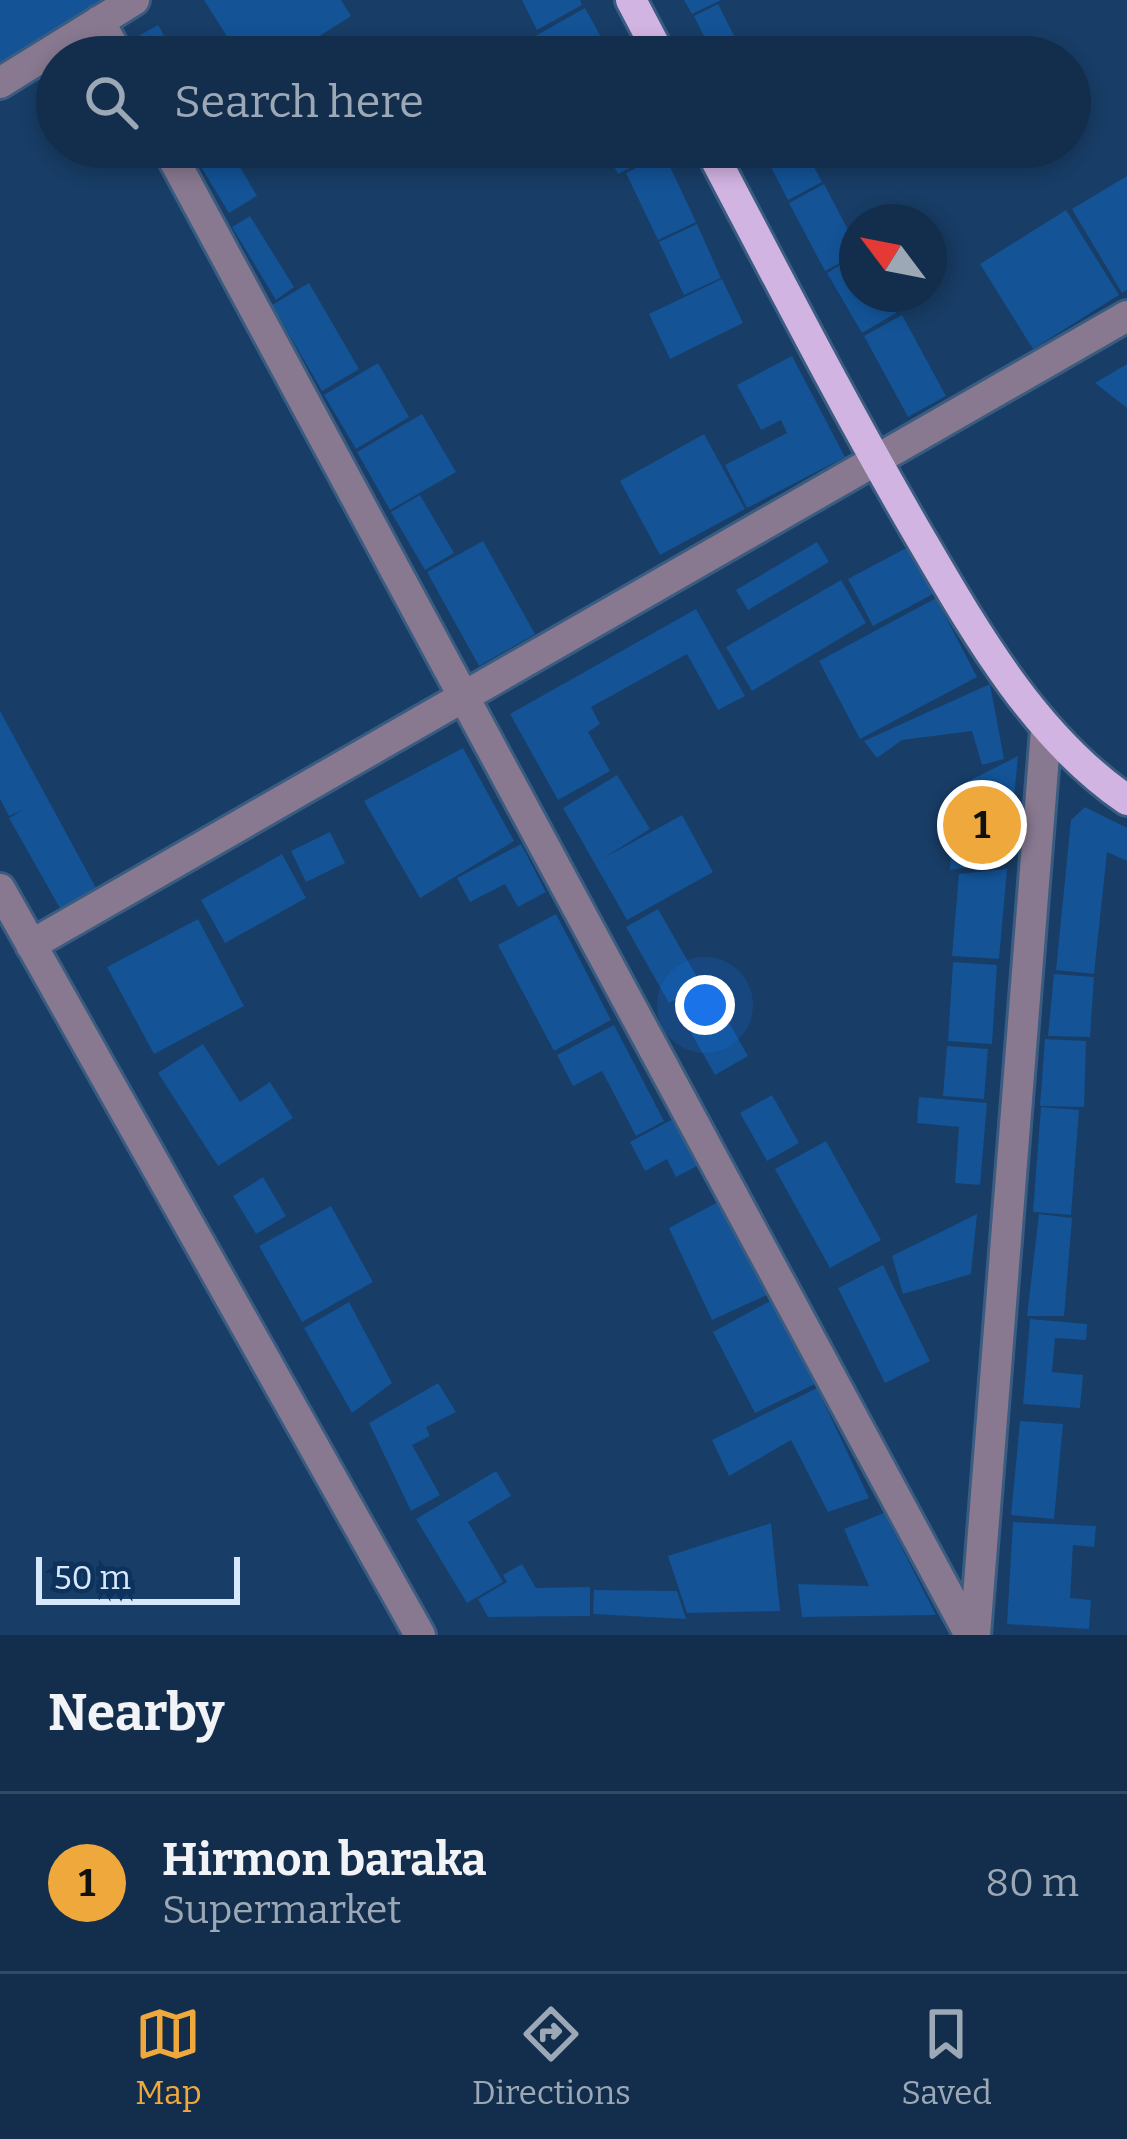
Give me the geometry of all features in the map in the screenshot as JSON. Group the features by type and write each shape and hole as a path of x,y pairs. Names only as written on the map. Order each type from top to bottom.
{"main road":[{"path":"631,0 650,36"},
{"path":"720,168 878,464 962,609 1046,730 1127,800"}],"street":[{"path":"75,36 134,0"},
{"path":"99,21 107,36"},
{"path":"0,83 36,60"},
{"path":"178,168 972,1635"},
{"path":"32,944 878,464 1127,316"},
{"path":"972,1635 1046,730"},
{"path":"0,889 420,1635"}],"building":[{"path":"0,0 108,0 52,36 36,36 36,46 0,69"},
{"path":"204,0 341,0 351,16 320,36 227,36"},
{"path":"522,0 580,0 582,5 537,30"},
{"path":"684,0 721,0 692,14"},
{"path":"718,4 734,36 704,36 694,16"},
{"path":"585,8 600,36 536,36"},
{"path":"158,25 164,36 139,36"},
{"path":"202,168 240,168 257,196 229,213"},
{"path":"636,168 671,168 696,222 658,240 626,173"},
{"path":"772,168 815,168 822,182 788,200"},
{"path":"1127,176 1127,290 1122,293 1072,209"},
{"path":"824,184 839,213 839,264 825,271 789,203"},
{"path":"1066,210 1119,295 1033,349 980,264"},
{"path":"250,216 294,287 276,300 232,227"},
{"path":"697,224 721,278 684,295 659,242"},
{"path":"839,266 839,294 827,273"},
{"path":"722,279 743,323 670,359 649,314"},
{"path":"309,283 359,369 322,391 272,305"},
{"path":"850,312 895,312 896,313 862,333"},
{"path":"902,315 946,396 908,417 864,336"},
{"path":"792,356 845,457 747,508 725,465 787,433 781,420 761,430 737,385"},
{"path":"378,363 409,417 356,449 324,395"},
{"path":"1127,364 1127,408 1095,383"},
{"path":"422,414 456,472 390,510 357,452"},
{"path":"704,434 745,509 660,555 620,481"},
{"path":"420,495 454,553 425,570 391,512"},
{"path":"483,541 535,634 479,666 427,572"},
{"path":"817,542 829,562 748,610 736,590"},
{"path":"910,546 935,593 873,626 848,579"},
{"path":"841,580 866,623 752,691 726,647"},
{"path":"936,598 977,677 860,739 819,661"},
{"path":"696,609 745,696 718,710 687,654 591,707 600,724 588,732 610,771 558,800 510,714"},
{"path":"990,684 1004,759 982,765 972,731 902,740 877,758 864,741"},
{"path":"0,711 97,890 61,910 9,818 23,810 9,816 0,799"},
{"path":"463,748 514,841 420,898 364,801"},
{"path":"1018,756 1008,861 950,870 955,788"},
{"path":"617,775 650,829 602,859 682,815 713,872 627,920 563,808"},
{"path":"1085,807 1127,828 1127,861 1107,852 1094,974 1056,970 1071,820"},
{"path":"330,832 345,863 306,882 291,851"},
{"path":"521,844 546,892 518,907 505,884 470,902 457,878"},
{"path":"282,854 306,898 225,943 201,900"},
{"path":"1007,869 999,959 952,956 959,874"},
{"path":"658,909 701,984 669,1003 626,927"},
{"path":"556,914 611,1020 554,1051 498,945"},
{"path":"198,919 244,1006 154,1054 107,967"},
{"path":"953,962 997,965 992,1044 948,1041"},
{"path":"1054,974 1094,977 1090,1037 1048,1036"},
{"path":"709,988 748,1056 715,1075 676,1006"},
{"path":"614,1025 664,1121 636,1136 602,1071 573,1086 557,1055"},
{"path":"1045,1039 1086,1041 1084,1107 1040,1106"},
{"path":"203,1044 240,1102 270,1082 293,1118 218,1166 158,1073"},
{"path":"947,1046 988,1049 984,1099 943,1096"},
{"path":"772,1095 799,1143 767,1161 740,1113"},
{"path":"919,1097 987,1103 980,1185 955,1183 959,1127 917,1123"},
{"path":"1041,1107 1079,1110 1071,1215 1033,1212"},
{"path":"673,1119 697,1166 676,1177 667,1159 645,1171 630,1142"},
{"path":"826,1141 881,1240 830,1268 775,1169"},
{"path":"263,1177 286,1216 256,1234 233,1196"},
{"path":"718,1202 769,1294 712,1320 669,1228"},
{"path":"331,1206 373,1282 302,1322 259,1246"},
{"path":"977,1214 971,1274 903,1294 892,1256"},
{"path":"1039,1214 1072,1218 1064,1316 1027,1316"},
{"path":"883,1265 930,1361 885,1383 838,1288"},
{"path":"770,1301 815,1384 755,1413 713,1332"},
{"path":"349,1302 392,1383 352,1413 304,1328"},
{"path":"1030,1319 1087,1324 1086,1340 1055,1338 1052,1372 1083,1375 1080,1408 1023,1404"},
{"path":"438,1383 456,1412 426,1427 430,1436 412,1445 440,1495 411,1511 369,1423"},
{"path":"817,1388 869,1498 828,1512 791,1440 729,1476 712,1440"},
{"path":"1020,1421 1063,1424 1054,1519 1011,1515"},
{"path":"496,1471 511,1496 468,1522 503,1582 467,1603 416,1519"},
{"path":"884,1513 936,1615 802,1617 798,1584 869,1586 844,1529"},
{"path":"1013,1522 1096,1526 1094,1547 1073,1545 1070,1598 1091,1600 1089,1629 1007,1624"},
{"path":"771,1523 780,1611 687,1613 668,1556"},
{"path":"522,1564 536,1588 590,1587 590,1616 488,1617 478,1599 507,1582 503,1575"},
{"path":"594,1590 677,1591 686,1619 593,1614"}],"place":[{"name":"Hirmon baraka","path":"982,825"}]}
